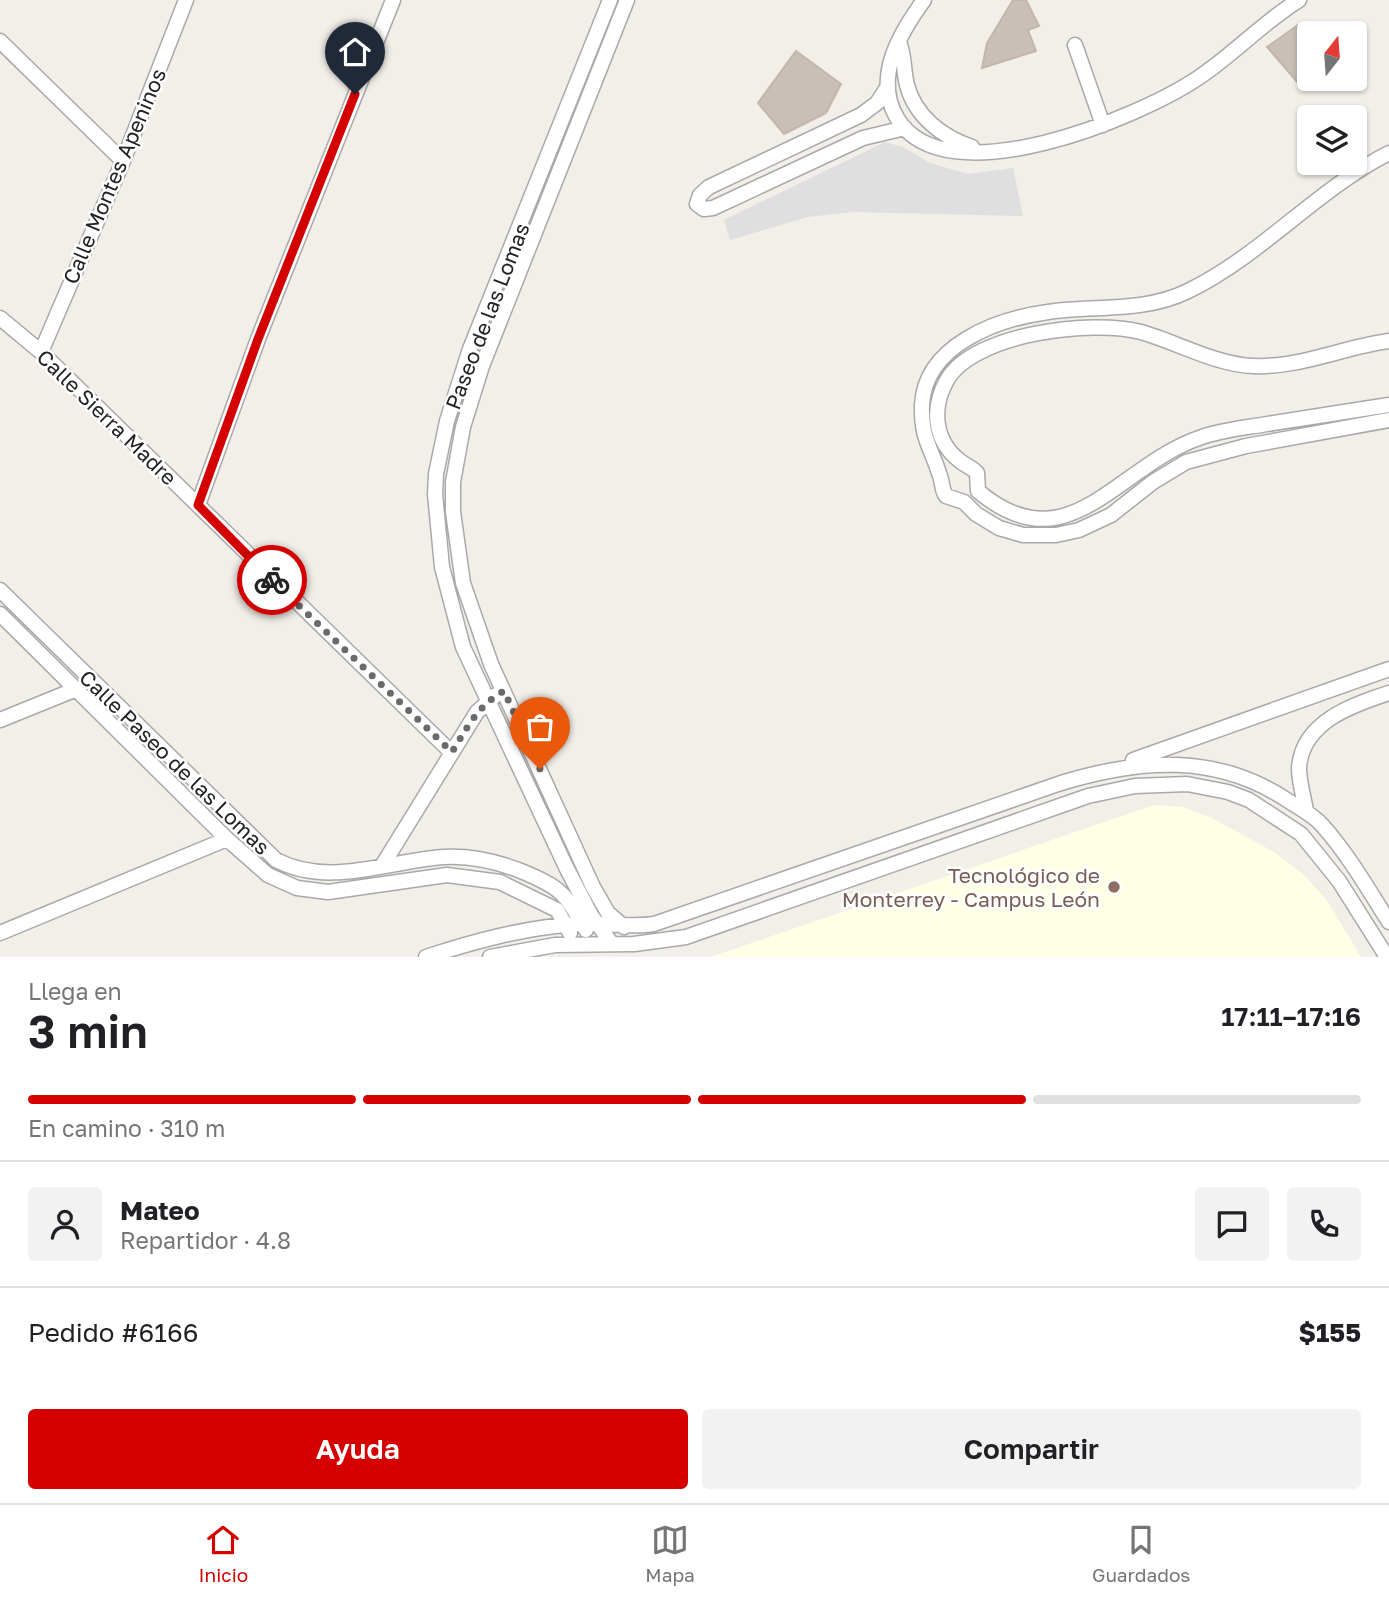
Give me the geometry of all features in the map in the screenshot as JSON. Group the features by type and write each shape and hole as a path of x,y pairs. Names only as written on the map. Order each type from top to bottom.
{"street":[{"name":"Calle Montes Apeninos","path":"41,352 187,0"},
{"path":"198,505 258,339 393,0"},
{"name":"Paseo de las Lomas","path":"610,0 489,327 458,447 453,512 463,583 504,691 593,887 608,913 624,927"},
{"name":"Paseo de las Lomas","path":"612,944 598,925 566,867 463,646 442,567 435,494 436,474 447,421 470,349 489,327 627,0"},
{"path":"924,0 890,59 888,86 892,106 905,128 937,146 960,151 1031,147 1103,125 1148,107 1199,78 1299,0"},
{"path":"0,41 122,161"},
{"path":"899,42 905,55 907,84 922,116 943,134 981,150"},
{"path":"1075,45 1103,125"},
{"path":"888,86 866,113 709,187 700,195 697,204 704,209 713,208 863,138 905,128"},
{"path":"1389,153 1342,184 1246,257 1182,294 1140,306 1031,314 986,330 948,351 929,378 922,409 924,438 946,496 964,502 976,514 999,528 1023,535 1056,535 1079,530 1111,514 1153,482 1186,462 1246,446 1389,420"},
{"name":"Calle Sierra Madre","path":"0,318 41,352 452,752"},
{"path":"1389,341 1271,367 1241,366 1139,331 1109,327 1049,330 999,344 961,364 943,388 938,401 937,424 942,440 962,463 978,473 978,491 1000,510 1026,520 1060,518 1094,502 1166,452 1201,437 1241,428 1389,405"},
{"path":"941,478 949,467 962,463"},
{"path":"964,502 978,491"},
{"name":"Calle Paseo de las Lomas","path":"0,590 276,860 303,871 320,873 453,857 507,865 538,878 567,896 594,943"},
{"name":"Calle Paseo de las Lomas","path":"0,614 74,690 227,839 268,875 289,885 316,891 345,891 447,875 500,882 546,901 557,910 575,944"},
{"path":"426,957 481,939 567,925 624,927 671,919 1109,769 1389,669"},
{"path":"0,720 74,690"},
{"path":"382,866 452,752 488,700 504,691"},
{"path":"1306,811 1299,768 1311,736 1342,711 1389,693"},
{"path":"1109,769 1165,763 1216,768 1255,782 1306,811 1339,846 1389,922"},
{"path":"490,957 575,944 665,941 686,937 1088,796 1135,786 1175,783 1208,786 1249,800 1301,834 1339,881 1387,957"},
{"path":"0,933 227,839"},
{"path":"500,882 507,865"}],"shaded area":[{"path":"885,142 903,147 930,163 968,174 1013,168 1023,216 853,212 808,217 730,240 724,220"},
{"name":"Tecnológico de Monterrey - Campus León","path":"1154,805 1182,807 1212,818 1274,852 1303,874 1326,899 1361,957 711,957"}],"building":[{"path":"1013,0 1026,0 1039,26 1028,30 1036,51 982,68 987,43"},
{"path":"1297,26 1297,82 1267,47"},
{"path":"796,51 841,84 826,113 784,134 758,103"}],"way so far":[{"path":"272,580 408,713 452,752 477,712 488,700 504,691 540,769"}],"place":[{"name":"Tecnológico de Monterrey - Campus León","path":"1114,887"}],"route":[{"path":"272,580 198,505 258,339 355,94"}]}
